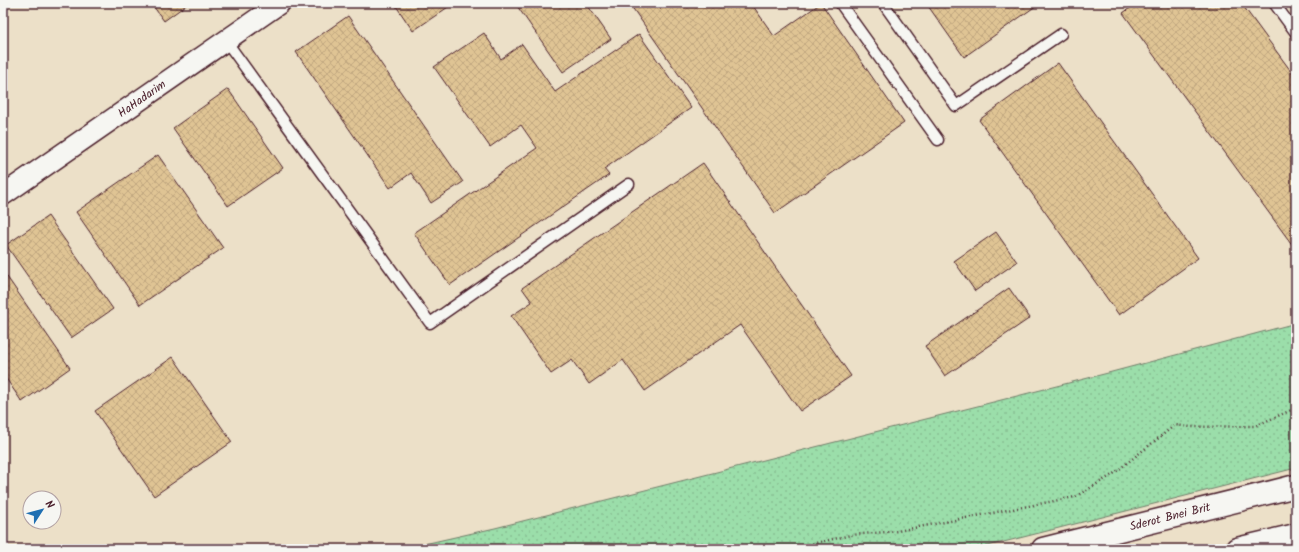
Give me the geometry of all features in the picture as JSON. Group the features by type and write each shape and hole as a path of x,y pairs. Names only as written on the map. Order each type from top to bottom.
{"main road":[{"name":"Sderot Bnei Brit","path":"1043,549 1296,486"},
{"path":"1236,549 1296,535"}],"street":[{"name":"HaHadarim","path":"3,195 280,3"}],"lane":[{"path":"840,3 938,140"},
{"path":"883,3 956,106 1061,34"},
{"path":"1274,3 1296,33"},
{"path":"226,41 430,323 629,184"}],"path":[{"path":"789,549 851,535 898,531 1075,496 1112,475 1176,425 1191,427 1255,426 1296,408"}],"shaded area":[{"path":"3,3 1296,3 1296,549 3,549"}],"green space":[{"path":"1296,323 1296,468 976,549 402,549 495,528 1108,373"}],"building":[{"path":"151,3 189,3 164,21"},
{"path":"394,3 454,3 413,31"},
{"path":"515,3 586,3 611,39 563,72"},
{"path":"629,3 751,3 774,36 821,3 904,123 775,213"},
{"path":"926,3 1040,3 964,57"},
{"path":"1137,3 1241,3 1296,78 1296,250 1123,13"},
{"path":"348,16 463,182 431,203 411,173 390,188 296,52"},
{"path":"484,33 501,59 522,44 555,92 639,34 691,108 604,169 609,175 450,285 414,233 537,148 521,125 490,147 434,67"},
{"path":"1058,63 1198,258 1119,315 979,120"},
{"path":"228,89 283,168 228,206 173,128"},
{"path":"158,155 223,248 140,305 76,212"},
{"path":"703,163 851,376 800,411 740,325 645,391 623,360 589,384 572,360 551,374 511,316 532,302 522,288"},
{"path":"48,216 113,309 71,338 6,245"},
{"path":"996,232 1017,262 975,291 954,261"},
{"path":"3,271 70,368 22,402 3,374"},
{"path":"1009,288 1030,318 945,376 925,346"},
{"path":"173,357 232,442 154,496 95,411"}]}
